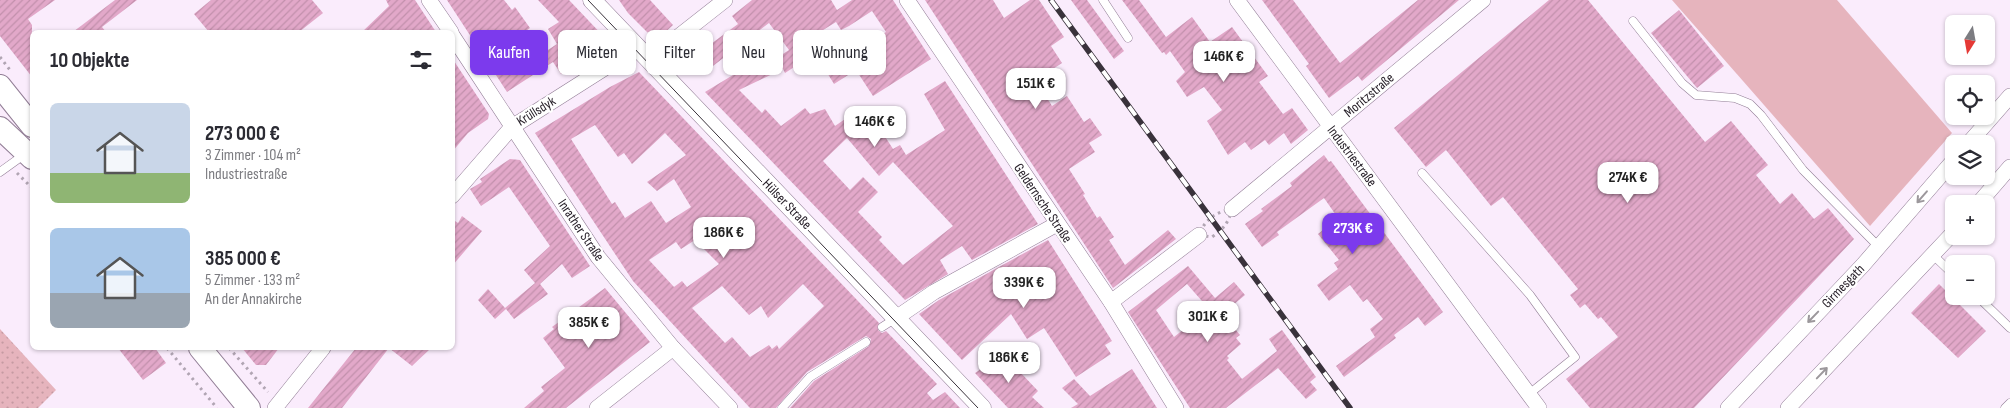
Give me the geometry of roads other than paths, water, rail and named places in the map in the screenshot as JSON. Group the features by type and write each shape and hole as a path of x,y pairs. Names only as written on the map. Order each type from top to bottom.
{"main road":[{"path":"0,86 30,124"},
{"path":"0,128 30,155"},
{"path":"202,350 250,408"}],"street":[{"name":"Inrather Straße","path":"430,0 449,30"},
{"name":"Hülser Straße","path":"592,0 644,53 889,322 982,408"},
{"name":"Krüllsdyk","path":"455,193 512,127 644,53 725,0"},
{"name":"Geldernsche Straße","path":"907,0 1111,302 1176,408"},
{"name":"Industriestraße","path":"1237,0 1539,408"},
{"name":"Moritzstraße","path":"1232,210 1483,0"},
{"name":"Inrather Straße","path":"455,39 598,257 673,348 730,408"},
{"path":"1976,135 2010,96"},
{"path":"1986,195 2010,167"},
{"name":"Girmesgath","path":"1728,408 1879,247 1945,170"},
{"path":"889,322 934,292 1057,224"},
{"path":"1111,302 1199,235"},
{"path":"1788,408 1945,242"},
{"path":"597,408 673,348"},
{"path":"277,406 322,350"}],"lane":[{"path":"1103,0 1128,38"},
{"path":"1633,21 1682,83 1696,94 1735,98 1750,104 1761,115 1803,170 1879,247"},
{"path":"0,172 30,155"},
{"path":"1422,173 1530,295 1575,357 1529,394"},
{"path":"1933,255 1945,266"},
{"path":"1986,305 2010,328"},
{"path":"782,408 810,377 866,342"},
{"path":"2005,408 2010,402"}],"tram line":[{"path":"588,0 978,408"}],"railway":[{"path":"1051,0 1350,408"}]}
